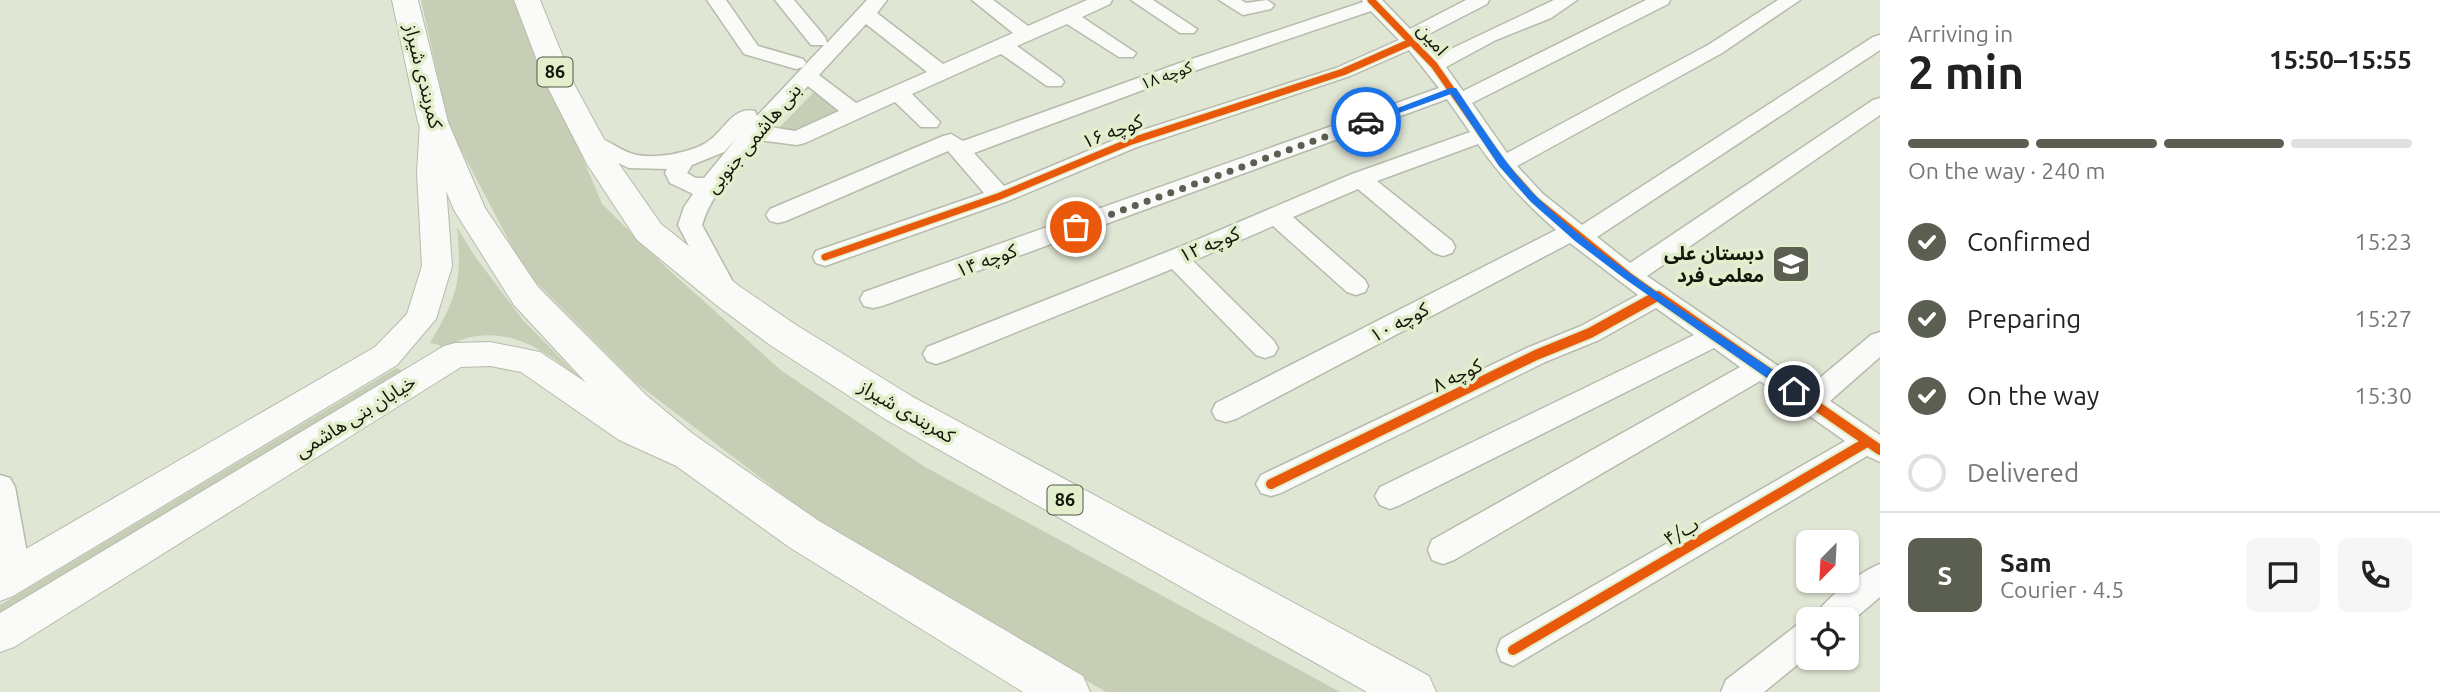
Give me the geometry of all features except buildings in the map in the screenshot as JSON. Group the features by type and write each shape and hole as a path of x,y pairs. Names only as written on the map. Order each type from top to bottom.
{"highway":[{"name":"کمربندی شیراز","path":"405,0 433,122 470,210 526,296 632,406 678,446 804,534 1066,692"},
{"name":"کمربندی شیراز","path":"527,0 560,84 590,142 649,232 727,295 783,335 899,408 1412,692"}],"main road":[{"name":"خیابان بنی هاشمی","path":"8,580 386,356 421,319 437,266 431,173 433,122"},
{"path":"386,356 405,352 415,356 418,367 406,384"},
{"name":"خیابان بنی هاشمی","path":"0,634 456,355 490,354 529,361 632,430 722,476"}],"street":[{"path":"716,0 751,50 802,69 853,111"},
{"path":"784,0 818,41"},
{"path":"981,0 1026,34"},
{"path":"754,132 797,138 896,91 1103,0"},
{"path":"1140,0 1187,29"},
{"path":"1228,0 1243,9 1264,5"},
{"name":"کوچه ۱۶","path":"825,257 1000,196 1129,142 1343,72 1411,39 1480,0"},
{"path":"1434,65 1489,36 1544,14 1567,0"},
{"name":"کوچه ۱۴","path":"873,299 1457,95 1661,0"},
{"path":"1503,164 1715,49 1791,0"},
{"name":"امین","path":"1373,2 1434,65 1503,164 1535,200 1629,276 1874,446"},
{"name":"کوچه ۱۸","path":"778,215 951,141 959,150 1373,2"},
{"name":"بنی هاشمی جنوبی","path":"590,142 629,161 656,163 683,160 724,140 868,4"},
{"name":"بنی هاشمی جنوبی","path":"727,295 691,225 696,207 802,69 818,41 868,4"},
{"path":"868,4 940,72"},
{"path":"1068,16 1126,53"},
{"name":"کوچه ۱۰","path":"1226,411 1575,235 1880,41"},
{"path":"1002,45 1054,82"},
{"path":"896,91 929,122"},
{"path":"1629,276 1880,105"},
{"name":"کوچه ۱۲","path":"936,354 1175,258 1360,179 1483,135"},
{"path":"959,150 1000,196"},
{"path":"683,160 676,173 678,178 693,186 711,185"},
{"path":"1360,179 1443,247"},
{"path":"1276,215 1356,286"},
{"path":"1175,258 1265,348"},
{"name":"کوچه ۸","path":"1271,484 1536,355 1590,333 1657,296"},
{"path":"1390,496 1715,336"},
{"path":"1810,402 1880,342"},
{"path":"1443,550 1761,368"},
{"name":"۴/ب","path":"1513,650 1874,446"},
{"path":"0,487 8,580"},
{"path":"1845,607 1880,578"},
{"path":"1738,692 1796,646"}],"green space":[{"path":"421,0 517,0 602,204 670,271 782,371 925,467 1340,692 1106,692 808,514 635,382 525,271 449,127"},
{"path":"815,91 839,113 793,132 777,130"},
{"path":"457,227 474,255 522,319 582,380 543,352 515,339 484,335 464,339 442,349 439,345 430,343 447,312 456,287 459,261"},
{"path":"396,368 404,371 0,620 0,605"}],"cycle path":[{"path":"1371,0 1434,65 1503,164 1535,200 1629,276 1880,450"},
{"path":"825,257 1000,196 1129,142 1343,72 1413,41"},
{"path":"1271,484 1536,355 1590,333 1657,296"},
{"path":"1513,650 1867,442"}],"way so far":[{"path":"1076,227 1366,122"}],"place":[{"name":"دبستان علی معلمی فرد","path":"1791,264"}],"route":[{"path":"1366,122 1453,90 1503,164 1535,200 1629,276 1794,391"}]}
